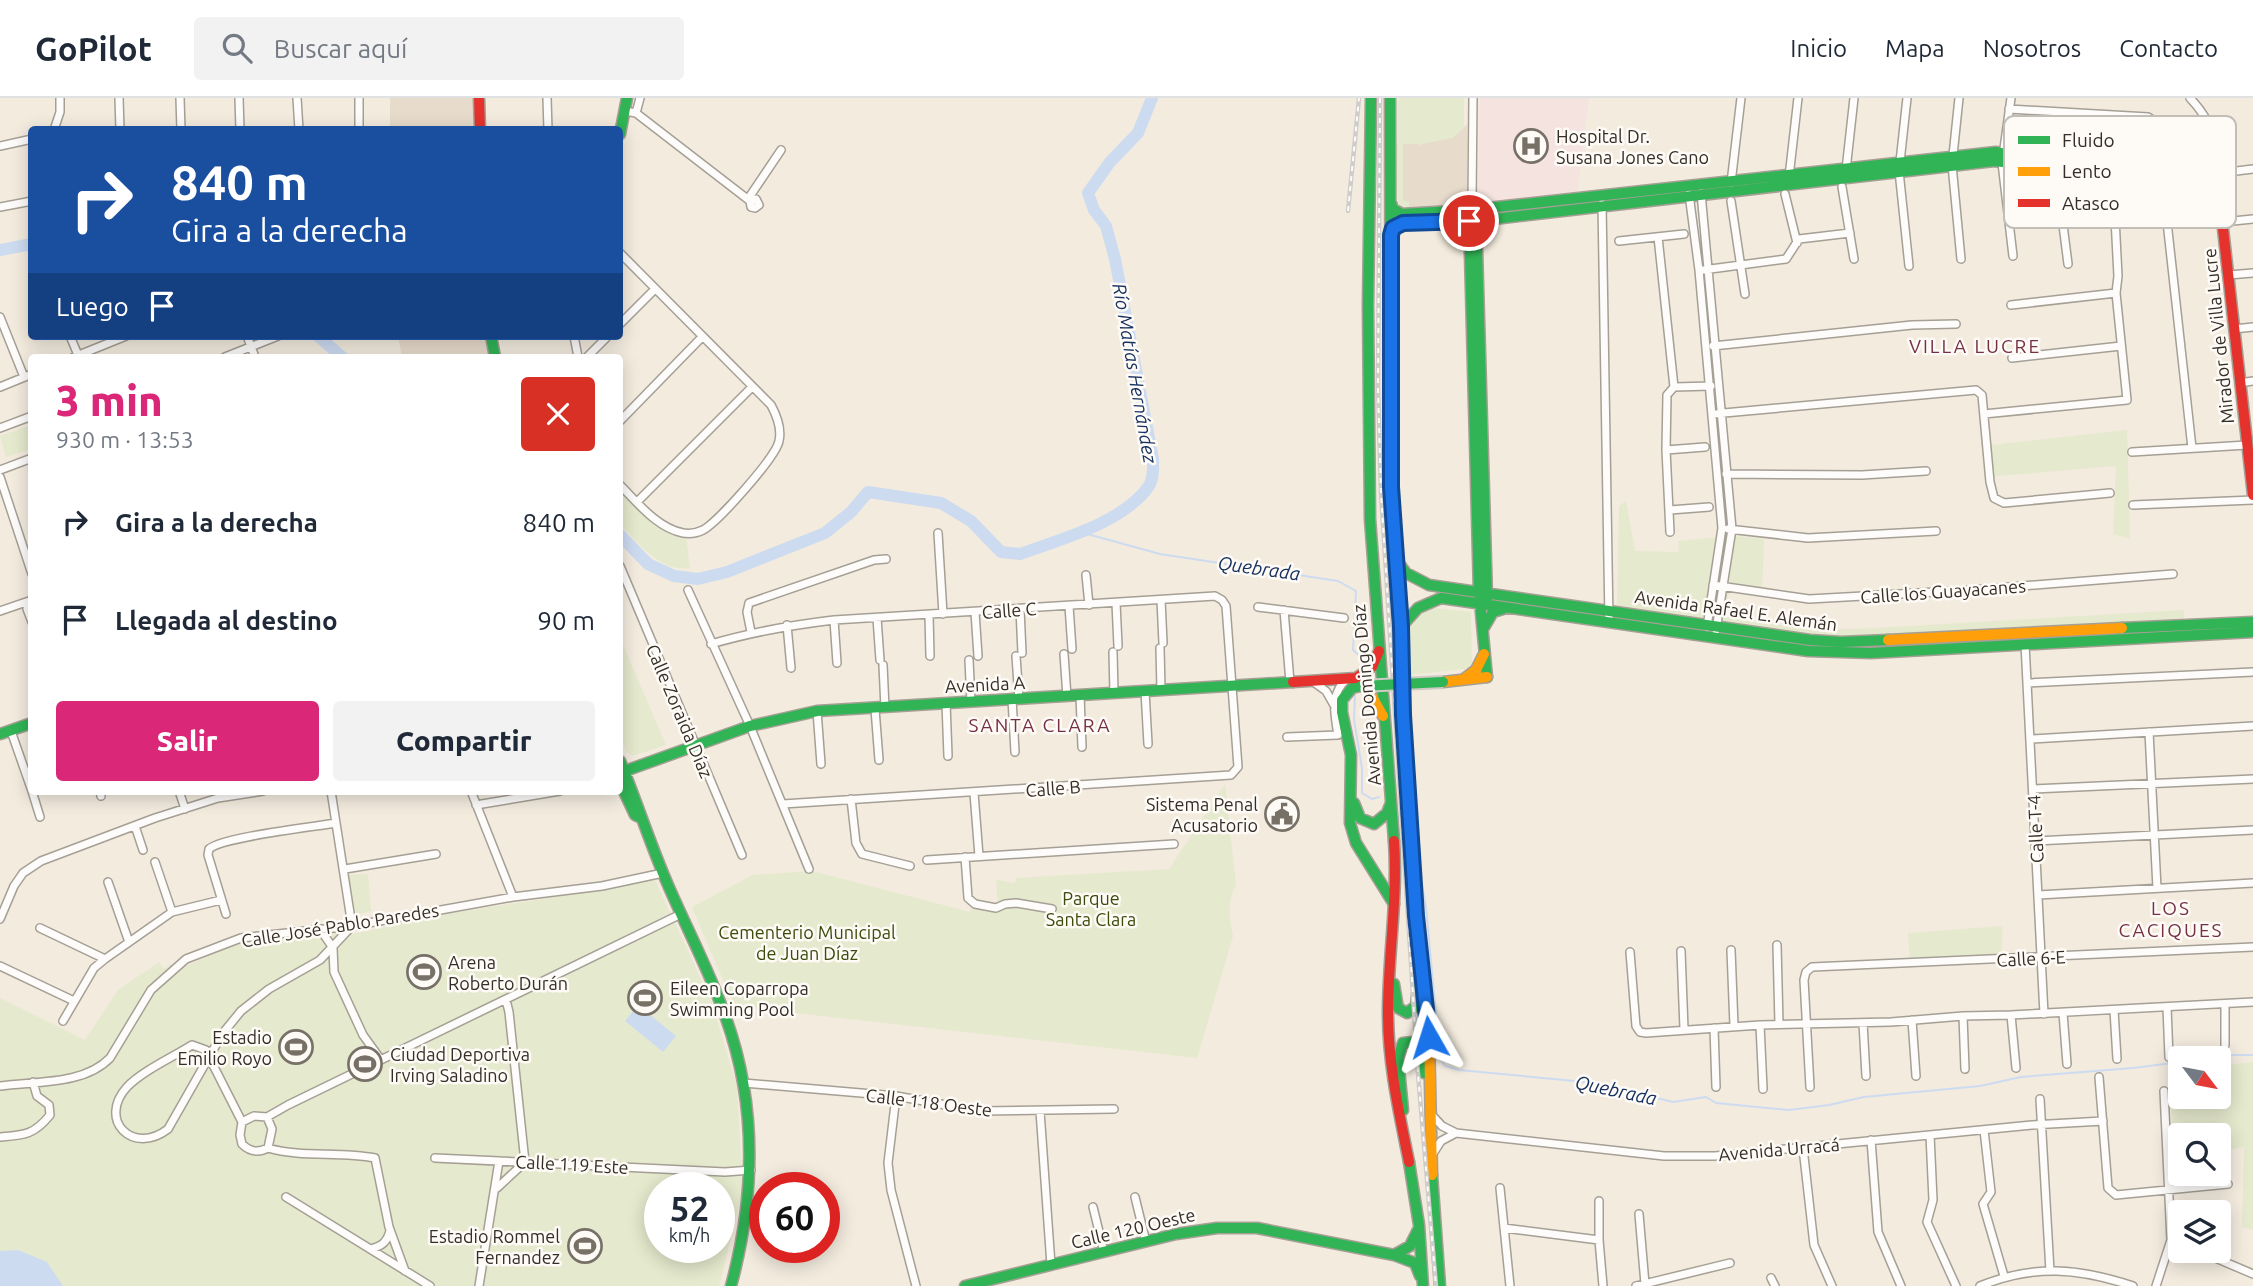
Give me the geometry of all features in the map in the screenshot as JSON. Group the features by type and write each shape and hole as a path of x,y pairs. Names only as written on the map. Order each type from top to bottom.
{"main road":[{"path":"479,98 480,126"},
{"path":"623,127 630,112 627,98"},
{"name":"Avenida Domingo Díaz","path":"1371,98 1368,402 1370,519 1395,852 1395,905 1387,1013 1391,1069 1419,1227 1423,1286"},
{"name":"Avenida Domingo Díaz","path":"1392,102 1391,487 1416,916 1429,1037 1431,1156 1440,1286"},
{"path":"1391,203 1393,209 1402,214 1473,212 1694,191 1731,191 1844,178 1952,160 2003,158"},
{"path":"1391,235 1393,228 1403,223 1473,212"},
{"path":"1473,212 1483,599 1480,624 1484,626"},
{"name":"Mirador de Villa Lucre","path":"2223,228 2253,495"},
{"name":"Avenida Rafael E. Alemán","path":"1396,558 1399,568 1418,581 1483,599 1506,609 1609,617"},
{"name":"Avenida Rafael E. Alemán","path":"1401,627 1420,604 1441,598 1483,599 1711,631 1841,642 2253,622"},
{"path":"1464,679 1476,670 1485,654 1484,626 1493,612 1506,609"},
{"name":"Avenida Rafael E. Alemán","path":"1711,631 1808,651 1841,653 2253,632"},
{"path":"1379,650 1371,667 1355,681 1342,701 1342,712 1351,755 1350,823 1356,843 1395,905"},
{"name":"Avenida A","path":"623,767 750,726 817,711 1311,681 1443,682 1487,677 1485,654"},
{"path":"1355,681 1366,684 1386,724"},
{"path":"6,732 28,724"},
{"path":"623,772 641,811 640,818 663,873 731,1029 744,1083 751,1170 745,1225 732,1286"},
{"path":"1351,787 1356,812 1366,823 1374,824 1381,820 1392,799"},
{"path":"623,789 635,815 640,818"},
{"path":"1394,918 1395,1002 1398,1008 1407,1013 1416,1006 1419,997 1416,916"},
{"path":"1401,1131 1403,1111 1398,1058 1399,1050 1407,1042 1413,1042 1420,1048 1424,1085 1431,1113"},
{"path":"1394,1255 1411,1247 1419,1227"},
{"name":"Calle 120 Oeste","path":"965,1286 1146,1242 1217,1228 1257,1228 1394,1255 1415,1264 1423,1286"}],"street":[{"path":"55,126 60,112 60,98"},
{"path":"119,98 120,126"},
{"path":"180,98 181,126"},
{"path":"239,98 240,126"},
{"path":"297,98 299,126"},
{"path":"359,98 359,126"},
{"path":"547,98 548,126"},
{"path":"640,98 630,112 749,200 781,150"},
{"path":"1473,212 1474,98"},
{"path":"1741,98 1731,191 1745,294"},
{"path":"1797,243 1788,184 1798,98"},
{"path":"1854,98 1844,178 1854,260"},
{"path":"1907,98 1899,167 1909,266"},
{"path":"1959,98 1952,160 1962,259"},
{"path":"2008,116 2011,98"},
{"name":"Mirador de Villa Lucre","path":"2190,98 2206,116"},
{"path":"2009,108 2114,116"},
{"path":"0,146 28,140"},
{"path":"2004,150 2004,168"},
{"path":"1694,191 1715,346 1732,529 1724,586 1711,631"},
{"path":"1694,191 1703,270 1705,347 1722,528 1713,584 1711,631"},
{"path":"1601,201 1609,617"},
{"path":"0,207 28,202"},
{"path":"2010,228 2013,256"},
{"path":"2064,228 2068,264"},
{"path":"1984,414 2127,400 2116,293 2118,276 2116,228"},
{"path":"2169,228 2192,449"},
{"path":"1703,270 1786,259 1799,239 1850,233"},
{"path":"1619,241 1684,234"},
{"path":"1658,237 1674,387"},
{"path":"623,256 771,405 779,429 779,442 774,454 715,521 694,534 683,533 663,525 623,488"},
{"path":"2228,275 2253,273"},
{"path":"623,321 655,289"},
{"path":"2011,305 2116,293"},
{"path":"0,317 28,375 0,387"},
{"path":"1705,347 1912,325 1956,324"},
{"path":"2234,329 2253,327"},
{"path":"623,418 702,337"},
{"path":"81,354 116,340"},
{"path":"248,340 254,354"},
{"path":"233,354 268,340"},
{"path":"590,354 604,340"},
{"path":"2012,358 2121,346"},
{"path":"2241,383 2253,381"},
{"path":"1670,532 1666,450 1667,395 1674,387 1719,385"},
{"path":"637,502 752,387"},
{"path":"1713,414 1976,390 1982,395 1990,482 1994,498 2004,503 2110,493"},
{"path":"0,428 28,418"},
{"path":"2133,452 2247,445"},
{"path":"1666,450 1705,447"},
{"path":"0,470 28,460"},
{"path":"1718,474 1863,475 1926,471"},
{"path":"0,477 28,561"},
{"path":"2133,505 2253,500"},
{"path":"1670,510 1709,507"},
{"path":"1722,528 1808,538 1936,531"},
{"path":"938,533 943,614"},
{"path":"751,632 747,612 749,603 874,560 886,559"},
{"name":"Calle Zoraida Díaz","path":"623,573 742,855"},
{"name":"Calle los Guayacanes","path":"1713,584 1809,599 1972,590 2173,574"},
{"path":"1086,575 1089,605"},
{"path":"688,590 750,726 809,869"},
{"name":"Calle C","path":"711,644 751,632 834,620 1215,596 1222,600 1228,612 1230,685"},
{"path":"1161,600 1161,690"},
{"path":"0,611 28,602"},
{"path":"1114,693 1116,603"},
{"path":"1067,696 1069,606"},
{"path":"1258,607 1344,618"},
{"path":"1015,752 1020,610"},
{"path":"1284,610 1290,682"},
{"path":"975,612 978,656"},
{"path":"929,615 930,656"},
{"path":"877,618 881,663 879,760"},
{"path":"834,620 837,663"},
{"path":"787,625 791,668"},
{"name":"Calle T-4","path":"2025,644 2044,1014"},
{"path":"969,660 971,702"},
{"path":"2028,683 2253,672"},
{"path":"1287,737 1338,735 1334,707 1326,691 1311,681"},
{"path":"1334,707 1337,691 1355,681"},
{"name":"Calle B","path":"783,804 1231,775 1238,767 1230,685"},
{"path":"1145,691 1148,744"},
{"path":"1080,695 1082,747"},
{"path":"946,703 948,756"},
{"path":"817,711 821,764"},
{"path":"2031,738 2253,726"},
{"path":"6,732 28,782"},
{"path":"2149,732 2157,888"},
{"path":"2033,789 2253,779"},
{"path":"974,793 979,856"},
{"path":"33,795 40,817"},
{"path":"180,795 185,809"},
{"path":"0,919 14,886 23,873 41,861 185,809 237,795"},
{"path":"332,795 352,926 320,960 269,989 241,1011 223,1033 209,1057 168,1129 157,1137 146,1140 135,1138 117,1124 115,1114 118,1101 128,1086 192,1045 206,1050 209,1057 242,1122 242,1144 260,1152 268,1148 283,1153 351,1154 374,1158 390,1230 405,1271"},
{"path":"473,795 513,897"},
{"path":"476,804 526,795"},
{"path":"851,799 856,843 862,854 910,866"},
{"path":"226,914 208,855 214,844 336,823"},
{"path":"135,826 143,850"},
{"path":"2036,841 2253,830"},
{"path":"927,860 1174,844"},
{"path":"345,869 436,854"},
{"path":"965,857 968,898 975,904 996,908 1016,903 1052,909"},
{"path":"155,862 172,912"},
{"name":"Calle José Pablo Paredes","path":"33,1082 81,1076 102,1066 110,1058 151,990 186,959 241,938 352,926 513,897 602,886 663,873"},
{"path":"108,882 129,942"},
{"path":"2038,895 2253,883"},
{"path":"63,1021 94,968 104,959 172,912 221,900"},
{"path":"242,1122 254,1116 267,1117 681,914"},
{"path":"40,928 104,959"},
{"path":"320,929 332,948 334,972 363,1035 381,1060"},
{"path":"1777,945 1779,1024"},
{"name":"Calle 6-E","path":"1807,1024 1804,980 1809,969 1816,967 2253,947"},
{"path":"1731,950 1734,1026"},
{"path":"1681,951 1684,1029"},
{"path":"1630,952 1636,1026 1640,1032 1646,1033 1734,1026 1863,1023 2253,1002"},
{"path":"0,966 74,1002"},
{"path":"497,1188 525,1162 506,1000"},
{"path":"2225,1004 2225,1045"},
{"path":"2167,1007 2169,1046"},
{"path":"2114,1010 2118,1059"},
{"path":"2063,1013 2067,1064"},
{"path":"1963,1016 1965,1069"},
{"path":"2011,1016 2016,1068"},
{"path":"1912,1020 1916,1076"},
{"path":"1863,1023 1866,1076"},
{"path":"1807,1024 1810,1087"},
{"path":"1760,1025 1763,1089"},
{"path":"1714,1028 1716,1087"},
{"path":"2099,1077 2108,1188 2111,1192 2116,1195 2211,1186"},
{"path":"0,1084 33,1082 37,1096 49,1105 50,1115 28,1135 0,1137"},
{"name":"Calle 118 Oeste","path":"744,1083 896,1096 979,1111 1114,1110"},
{"path":"2164,1091 2170,1200"},
{"path":"896,1096 888,1163 891,1190 916,1286"},
{"path":"2040,1099 2050,1271"},
{"path":"1040,1111 1051,1265"},
{"path":"1431,1113 1442,1126 1457,1133"},
{"path":"267,1117 272,1129 268,1148"},
{"name":"Avenida Urracá","path":"1457,1133 1664,1156 1715,1156 2042,1124 2103,1121"},
{"path":"1984,1130 1991,1192 1983,1203 2004,1276"},
{"path":"1431,1156 1441,1141 1457,1133"},
{"path":"1930,1135 1933,1200 1927,1222 1956,1286"},
{"path":"1871,1140 1878,1232 1901,1286"},
{"path":"1803,1148 1814,1245 1832,1286"},
{"name":"Calle 119 Este","path":"435,1158 725,1172 751,1170"},
{"path":"479,1286 497,1188 499,1161"},
{"path":"1500,1188 1510,1286"},
{"path":"286,1197 430,1286"},
{"path":"1135,1197 1146,1242"},
{"path":"1599,1201 1603,1286"},
{"path":"1093,1207 1104,1252"},
{"path":"1639,1214 1640,1285 1730,1263"},
{"path":"1504,1228 1599,1240"},
{"path":"370,1249 381,1246 388,1239 390,1230"},
{"path":"2156,1286 2168,1249"},
{"path":"2227,1263 2253,1274"},
{"path":"1980,1286 2004,1276 2050,1271 2084,1272 2133,1286"},
{"path":"1771,1278 1775,1286"}],"shaded area":[{"path":"390,98 473,98 473,126 390,126"},
{"name":"Hospital Dr. Susana Jones Cano","path":"1480,98 1589,98 1577,193 1481,205 1478,199"},
{"path":"1467,125 1467,201 1464,205 1458,209 1402,209 1398,202 1397,143 1430,142"},
{"path":"399,340 487,340 489,354 401,354"}],"green space":[{"path":"1400,98 1464,98 1464,126 1467,125 1453,138 1422,144 1419,147 1419,144 1403,144 1403,200 1409,202 1409,210 1402,209 1398,202 1397,102"},
{"path":"28,426 28,450 6,457 0,436"},
{"path":"2127,430 2130,539 2113,534 2116,466 1987,477 1983,446"},
{"path":"623,493 641,513 658,526 686,537 690,568 669,566 642,548 623,527"},
{"path":"1626,501 1635,551 1679,552 1678,541 1733,536 1764,539 1762,594 1729,590 1725,617 1791,626 1857,629 2184,610 2184,620 1837,640 1617,608 1619,506"},
{"path":"1423,607 1471,612 1472,668 1401,676 1403,636"},
{"path":"623,645 666,745 633,756 627,753 623,744"},
{"name":"Cementerio Municipal de Juan Díaz","path":"1225,784 1236,885 1230,910 1233,936 1197,1058 734,1006 692,907 753,875 812,871 970,912 974,901 998,905 996,880 1015,883 1016,878 1169,869"},
{"path":"368,874 371,911 355,915 348,875"},
{"name":"Ciudad Deportiva Irving Saladino","path":"653,876 711,1000 737,1087 743,1190 735,1222 735,1172 644,1172 644,1263 725,1263 719,1286 0,1286 0,998 85,1040 118,990 159,962 164,969 171,964 177,970 240,942 311,933 353,934 456,912 536,900"},
{"path":"2003,926 2001,955 1910,961 1908,933"},
{"path":"2253,1062 2253,1230 2242,1227 2244,1147 2231,1149 2231,1123 2173,1123 2171,1110 2231,1110 2231,1065"}],"water":[{"path":"638,1005 676,1036 663,1052 625,1021"},
{"path":"18,1250 47,1262 63,1286 0,1286 0,1251"}],"waterway":[{"name":"Río Matías Hernández","path":"623,538 648,564 674,576 698,579 727,572 825,533 851,512 868,492 941,503 971,521 1001,552 1020,554 1108,520 1138,499 1151,483 1153,459 1115,259 1106,226 1094,210 1088,193 1110,162 1138,133 1152,98"},
{"name":"Río Matías Hernández","path":"0,250 28,245"},
{"name":"Río Matías Hernández","path":"323,340 339,354"},
{"name":"Quebrada","path":"1080,532 1160,554 1338,581 1356,591 1353,650 1365,661 1363,668"},
{"name":"Quebrada","path":"1355,693 1354,720 1362,768 1362,793 1372,799 1379,797"},
{"name":"Quebrada","path":"1415,824 1418,863 1426,907 1440,1058 1445,1066 1459,1070 1596,1083 1673,1102 1706,1097 1716,1103 1789,1110 1864,1097 1980,1086 2021,1077 2168,1064"},
{"name":"Quebrada","path":"2231,1056 2253,1055"}],"railway":[{"path":"1348,211 1359,98"},
{"path":"1380,98 1378,388 1381,493 1418,1074 1436,1286"}],"traffic: fast":[{"path":"622,126 627,98"},
{"path":"1371,98 1368,305 1370,519 1394,841"},
{"path":"1390,98 1391,487 1401,627 1407,781"},
{"path":"1391,203 1393,209 1402,214 1469,210 1996,152 2004,154"},
{"path":"1391,234 1393,228 1403,223 1477,221 1994,161 2004,162"},
{"path":"1476,214 1487,598"},
{"path":"1469,217 1479,592 1487,677"},
{"path":"492,340 494,354"},
{"path":"1397,561 1406,573 1429,585 1810,640 1888,640"},
{"path":"1401,627 1418,608 1441,598 1808,651 1871,653 2253,632"},
{"path":"1483,629 1493,612 1503,609"},
{"path":"2122,628 2253,622"},
{"path":"625,771 750,726 817,711 1293,682"},
{"path":"1361,686 1443,682"},
{"path":"1361,686 1352,688 1342,700 1351,755 1350,823 1356,843 1394,904"},
{"path":"0,734 28,724"},
{"path":"623,769 661,870 720,1001 743,1084 748,1118 748,1185 745,1219 731,1286"},
{"path":"623,789 635,815 641,818"},
{"path":"1354,803 1360,818 1374,824 1387,813 1391,803"},
{"path":"1394,984 1398,1008 1407,1013 1416,1006 1418,986"},
{"path":"1403,1110 1398,1058 1403,1043 1413,1042 1420,1048 1424,1073"},
{"path":"1409,1162 1419,1225 1423,1286"},
{"path":"1432,1175 1440,1286"},
{"path":"965,1286 1176,1234 1217,1228 1257,1228 1394,1255 1415,1263 1420,1276"},
{"path":"1394,1255 1410,1246 1418,1230"}],"traffic: slow":[{"path":"1888,640 2122,628"},
{"path":"1464,679 1476,670 1484,654"},
{"path":"1443,682 1487,677"},
{"path":"1363,681 1383,716"},
{"path":"1419,948 1429,1037 1432,1175"}],"traffic: jam":[{"path":"479,98 480,126"},
{"path":"2223,228 2253,495"},
{"path":"1293,682 1356,678 1372,667 1379,651"},
{"path":"1407,781 1419,948"},
{"path":"1394,841 1395,884 1388,1032 1409,1162"}],"place":[{"name":"Hospital Dr. Susana Jones Cano","path":"1531,146"},
{"name":"Sistema Penal Acusatorio","path":"1282,814"},
{"name":"Arena Roberto Durán","path":"424,972"},
{"name":"Eileen Coparropa Swimming Pool","path":"645,998"},
{"name":"Estadio Emilio Royo","path":"296,1047"},
{"name":"Ciudad Deportiva Irving Saladino","path":"365,1064"},
{"name":"Estadio Rommel Fernandez","path":"585,1246"}],"district":[{"name":"VILLA LUCRE","path":"1975,346"},
{"name":"SANTA CLARA","path":"1040,725"},
{"name":"LOS CACIQUES","path":"2171,919"}],"route":[{"path":"1429,1037 1416,916 1391,487 1391,235 1393,228 1403,223 1469,221"}],"park label":[{"name":"Parque Santa Clara","path":"1091,908"}]}
